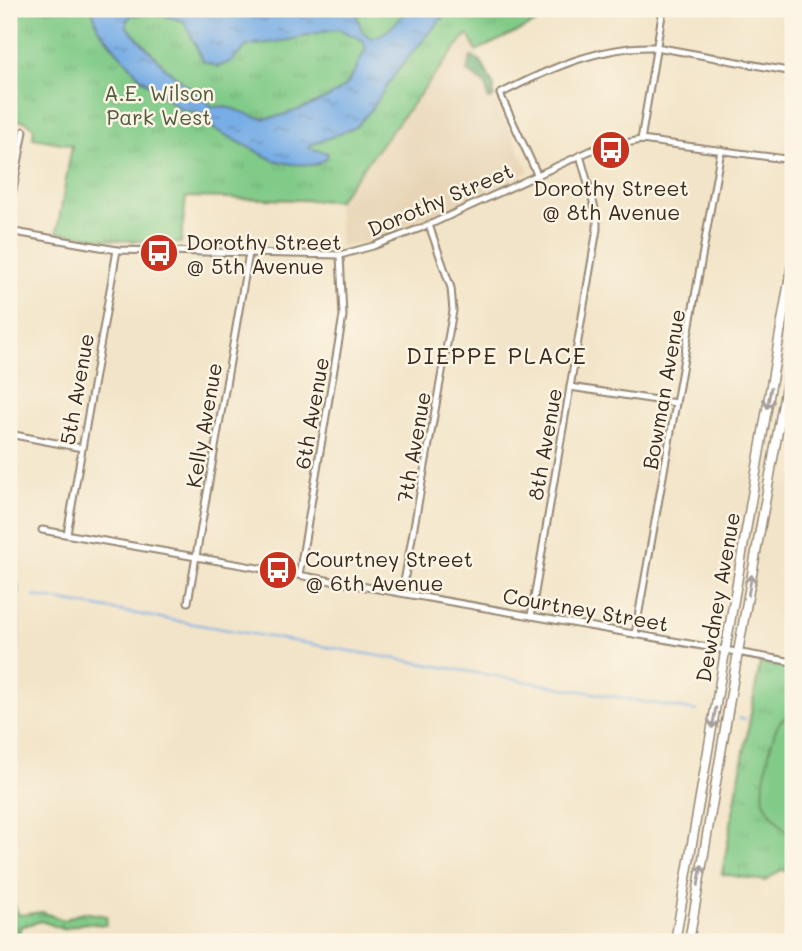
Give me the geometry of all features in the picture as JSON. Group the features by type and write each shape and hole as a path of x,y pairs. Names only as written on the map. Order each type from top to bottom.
{"main road":[{"name":"Dewdney Avenue","path":"675,942 793,258"},
{"name":"Dewdney Avenue","path":"688,942 793,348"}],"street":[{"path":"641,140 663,9"},
{"path":"537,174 500,94 545,71 577,59 634,46 656,47 793,72"},
{"path":"9,212 24,131"},
{"name":"Dorothy Street","path":"9,232 117,250 340,254 373,246 429,225 580,155 641,140 793,160"},
{"name":"Bowman Avenue","path":"635,634 721,150"},
{"name":"8th Avenue","path":"531,616 597,229 597,216 580,155"},
{"name":"7th Avenue","path":"402,593 453,311 451,288 429,225"},
{"name":"5th Avenue","path":"67,534 117,250"},
{"name":"Kelly Avenue","path":"188,602 249,253"},
{"name":"6th Avenue","path":"299,575 343,316 340,254"},
{"path":"570,387 676,402"},
{"path":"9,434 82,448"},
{"name":"Courtney Street","path":"42,530 793,662"}],"shaded area":[{"path":"466,35 469,35 494,87 494,97 529,171 432,216 365,242 340,247 337,201"}],"green space":[{"name":"A.E. Wilson Park West","path":"9,9 588,9 540,21 476,51 466,35 337,201 186,197 181,243 114,240 57,232 72,145 33,138 34,129 24,121 11,123 9,132"},
{"path":"471,57 481,61 494,87 494,97 488,100 486,85 467,71"},
{"path":"9,567 18,586 18,649 9,677 14,629 9,594"},
{"path":"760,663 793,669 793,872 781,870 765,881 722,874"},
{"path":"793,712 793,837 765,803 764,787 773,737 780,722"},
{"path":"9,893 19,915 42,912 64,920 83,912 107,916 106,925 84,923 63,929 41,921 20,927 19,942 16,942"}],"water":[{"path":"92,9 355,9 362,31 371,38 387,31 407,9 450,9 400,67 356,127 311,145 309,148 328,153 326,159 315,165 273,160 214,129 208,120 197,112 180,109 142,79 98,28","holes":["158,14 184,21 203,61 218,67 232,61 247,46 289,40 329,30 338,29 363,40 366,49 350,80 337,92 317,103 291,112 261,118 231,108 213,107 168,70 127,27 127,20 132,15"]}],"waterway":[{"path":"33,596 697,711"},
{"path":"9,601 17,598"},
{"path":"739,718 745,719"}],"place":[{"name":"Dorothy Street @ 8th Avenue","path":"611,150"},
{"name":"Dorothy Street @ 5th Avenue","path":"159,253"},
{"name":"Courtney Street @ 6th Avenue","path":"278,570"}],"district":[{"name":"DIEPPE PLACE","path":"497,355"}]}
